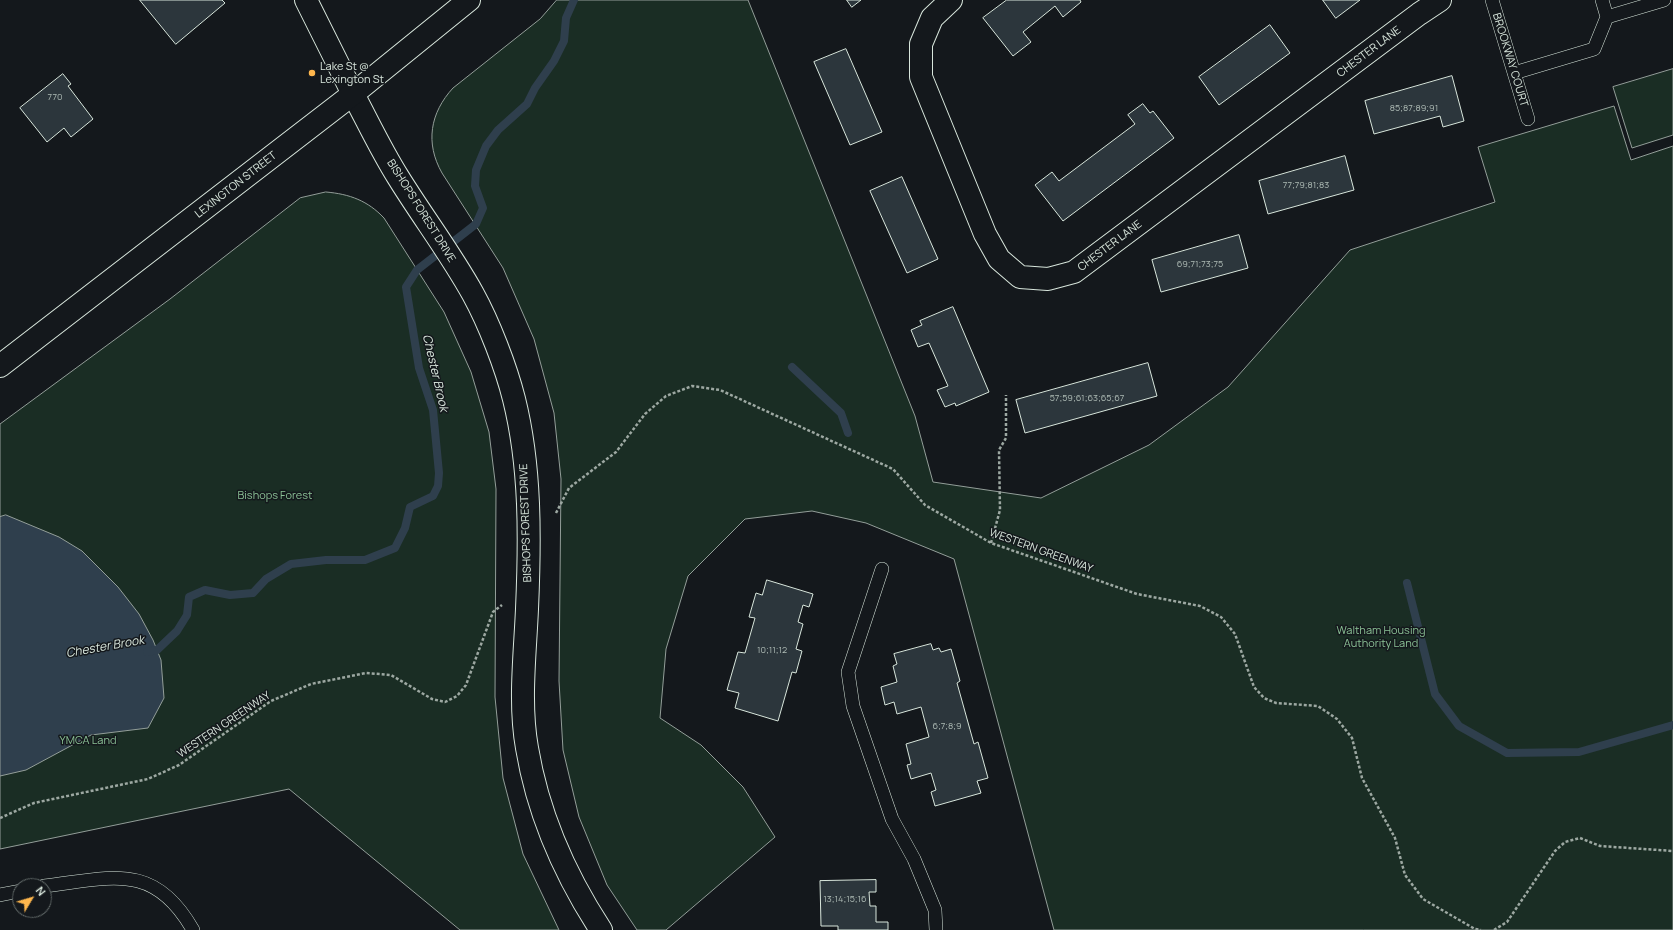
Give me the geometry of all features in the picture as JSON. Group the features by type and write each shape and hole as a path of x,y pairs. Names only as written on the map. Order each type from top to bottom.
{"street":[{"name":"BISHOPS FOREST DRIVE","path":"306,0 353,94 394,170 474,295 494,342 514,398 524,452 528,515 528,583 523,694 526,748 539,800 560,857 584,904 602,930"},
{"name":"LEXINGTON STREET","path":"0,366 353,94 469,0"},
{"name":"CHESTER LANE","path":"951,0 932,18 921,44 921,77 985,234 999,259 1020,276 1048,279 1074,272 1412,19 1440,0"}],"lane":[{"name":"BROOKWAY COURT","path":"1492,0 1528,119"},
{"path":"1514,73 1594,49 1607,17 1602,0"},
{"path":"1607,17 1664,0"},
{"path":"882,569 848,672 853,706 892,819 914,860 935,910 936,930"},
{"path":"52,885 114,877 149,883 168,896 193,930"},
{"path":"0,895 12,893"}],"path":[{"name":"WESTERN GREENWAY","path":"556,518 556,511 569,488 616,452 645,414 666,396 692,386 720,390 893,468 925,505 990,542 1137,594 1200,606 1220,617 1235,634 1254,687 1264,698 1276,704 1318,706 1337,719 1352,738 1362,778 1395,838 1405,875 1423,898 1475,930 1482,930"},
{"path":"990,542 1000,510 999,450 1006,438 1006,395"},
{"name":"WESTERN GREENWAY","path":"0,818 34,803 148,779 179,765 271,701 312,684 366,673 391,675 432,698 445,702 457,696 466,685 493,612 507,600"},
{"path":"1494,930 1507,922 1555,851 1565,842 1580,838 1600,846 1673,851"}],"green space":[{"name":"Waltham Housing Authority Land","path":"557,0 748,0 915,416 933,482 1041,498 1149,445 1228,387 1350,250 1495,202 1478,147 1614,106 1631,160 1673,146 1673,930 1054,930 954,559 866,523 812,511 745,519 688,576 666,649 660,718 701,745 743,787 775,837 666,930 637,930 607,885 579,817 563,750 559,681 561,479 554,413 534,339 503,268 442,173 433,151 432,140 432,129 439,108 453,88 540,19"},
{"path":"1673,69 1673,135 1632,148 1613,87"},
{"name":"Bishops Forest","path":"326,192 358,199 372,207 384,218 444,312 471,372 489,432 496,489 495,697 503,778 523,854 559,930 460,930 289,789 0,849 0,424 170,299 300,198"}],"water":[{"path":"6,515 59,537 82,551 118,587 139,614 153,640 161,660 164,698 148,728 91,735 26,770 0,776 0,517"}],"building":[{"path":"140,0 222,0 225,3 176,44"},
{"path":"847,0 861,0 852,7"},
{"path":"1007,0 1080,0 1081,2 1063,17 1055,6 1023,32 1031,42 1013,56 983,18"},
{"path":"1323,0 1360,0 1336,18"},
{"path":"1270,25 1290,53 1219,105 1199,77"},
{"path":"846,49 882,132 850,145 814,62"},
{"path":"63,74 71,84 68,86 93,119 71,137 64,128 47,142 20,108"},
{"path":"1452,76 1464,121 1443,127 1440,116 1374,134 1365,101"},
{"path":"1143,104 1150,113 1153,111 1174,138 1063,221 1035,185 1052,172 1059,181 1135,124 1128,115"},
{"path":"1345,156 1354,190 1268,214 1259,181"},
{"path":"902,177 938,259 907,273 870,191"},
{"path":"1239,235 1248,268 1161,292 1152,260"},
{"path":"953,307 989,392 956,406 955,403 945,407 937,390 948,386 929,343 918,347 911,330 922,325 920,321"},
{"path":"1148,363 1157,396 1025,433 1016,400"},
{"path":"767,580 813,594 809,607 803,605 798,622 803,624 796,649 802,651 796,673 792,672 778,721 735,708 739,693 727,690 738,652 745,653 755,618 749,617 756,593 762,595"},
{"path":"931,644 933,650 939,648 941,652 951,649 960,681 957,683 974,744 978,742 988,778 977,781 981,793 935,806 931,792 936,790 931,773 911,779 907,765 911,764 906,744 929,737 921,707 897,714 894,702 885,705 881,687 897,682 893,666 897,664 894,654"},
{"path":"876,880 876,892 869,892 870,906 876,906 876,922 888,922 888,930 838,930 838,926 821,926 820,881"}],"waterway":[{"name":"Chester Brook","path":"147,652 157,650 177,631 187,615 189,597 205,590 230,595 253,593 266,579 291,564 326,560 365,560 395,548 405,528 410,507 433,496 438,486 439,473 433,410 419,368 406,287 417,270 476,224 483,208 475,186 476,170 486,146 498,130 527,104 535,88 554,61 564,41 566,18 574,0"},
{"path":"792,367 841,413 848,433"},
{"path":"1407,583 1435,694 1459,726 1507,753 1579,752 1673,725"}],"place":[{"name":"Lake St @ Lexington St","path":"312,73"}],"park label":[{"name":"YMCA Land","path":"88,741"}]}
